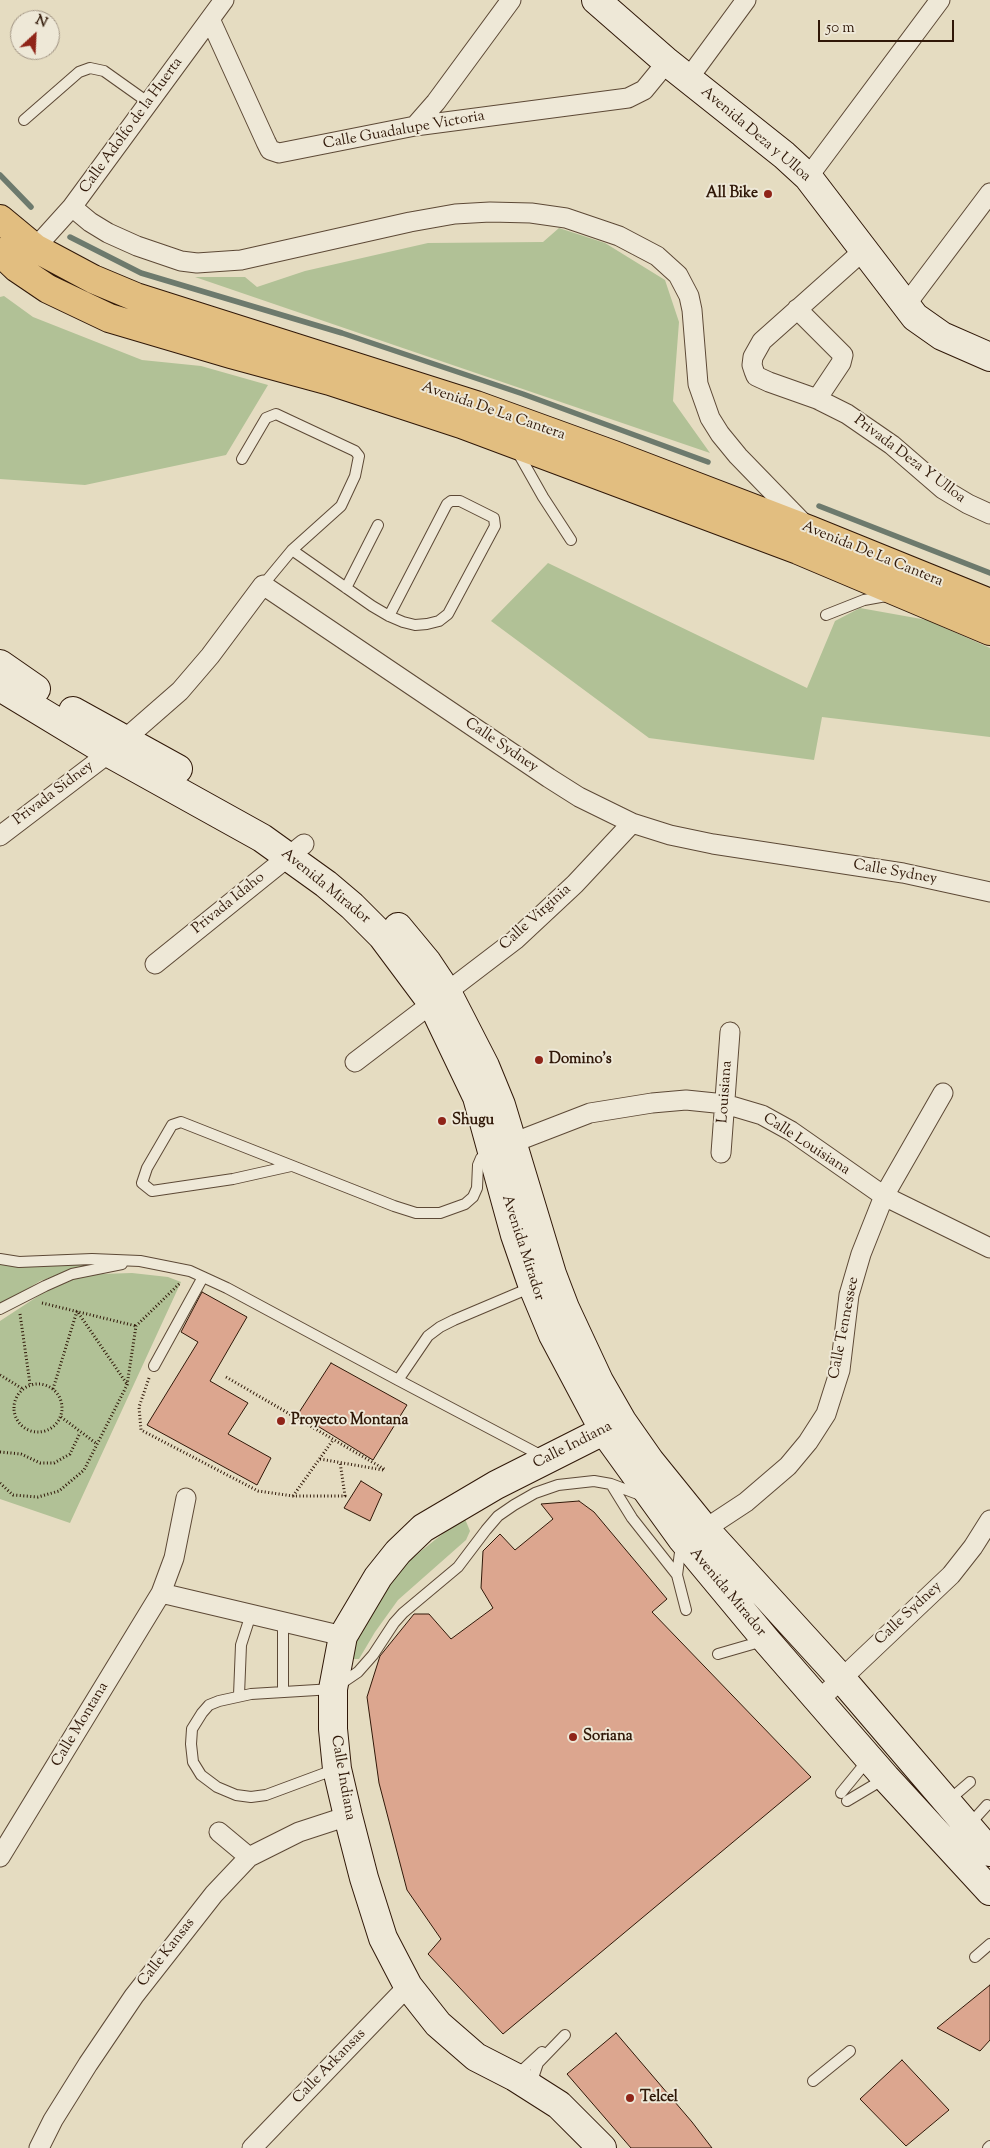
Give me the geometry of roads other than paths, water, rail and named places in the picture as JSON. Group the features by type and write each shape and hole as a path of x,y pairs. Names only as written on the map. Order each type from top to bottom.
{"main road":[{"name":"Avenida Deza y Ulloa","path":"596,0 667,62 784,155 808,177 915,317 942,336 990,357"},
{"name":"Avenida De La Cantera","path":"0,219 35,248 93,279 136,297 330,357 476,405 614,454 810,530 990,603"},
{"name":"Avenida De La Cantera","path":"0,252 17,268 48,289 109,318 222,352 330,381 462,424 798,550 990,631"},
{"name":"Avenida Mirador","path":"0,664 116,746"},
{"name":"Avenida Mirador","path":"0,687 116,746 257,814 297,850 360,890 389,918 427,962 439,997 486,1066 501,1105 503,1147 515,1235 533,1287 553,1335 613,1426 653,1499 693,1534 841,1678 990,1852"},
{"name":"Avenida Mirador","path":"503,1147 565,1308 599,1381 613,1426 650,1461 693,1534 766,1640 878,1768 990,1891"},
{"name":"Calle Indiana","path":"601,2148 559,2105 526,2084 476,2057 438,2024 408,1986 383,1938 364,1878 348,1816 337,1769 333,1730 333,1689 343,1636 378,1577 398,1552 424,1528 505,1495 550,1459 613,1426"}],"street":[{"name":"Calle Adolfo de la Huerta","path":"35,248 72,207 224,0"},
{"path":"415,126 436,102 510,0"},
{"path":"688,79 746,0"},
{"path":"808,177 940,0"},
{"name":"Calle Guadalupe Victoria","path":"210,19 266,142 274,152 282,154 415,126 628,98 644,90 667,62"},
{"path":"905,306 990,193"},
{"path":"72,207 108,233 137,246 181,261 197,263 241,260 410,222 455,214 490,212 531,213 566,218 619,236 657,256 678,275 690,303 698,384 710,418 738,456 810,530"},
{"path":"818,399 841,363 843,355 797,309 864,250"},
{"name":"Privada Deza Y Ulloa","path":"797,309 762,341 757,349 752,365 756,376 818,399 862,423 892,445 943,489 968,504 990,514"},
{"path":"116,746 180,692 210,656 263,584"},
{"name":"Calle Sydney","path":"263,584 549,778 579,796 632,823 670,835 713,844 903,873 990,892"},
{"name":"Privada Sidney","path":"0,836 116,746"},
{"name":"Calle Virginia","path":"355,1062 515,940 545,914 632,823"},
{"name":"Privada Idaho","path":"154,964 297,850"},
{"name":"Louisiana","path":"721,1153 730,1032"},
{"name":"Calle Tennessee","path":"693,1534 746,1502 788,1466 808,1442 826,1414 840,1370 849,1295 860,1254 884,1196 943,1093"},
{"name":"Calle Louisiana","path":"503,1147 590,1113 686,1100 725,1104 762,1115 791,1131 884,1196 990,1248"},
{"name":"Calle Montana","path":"0,1857 161,1593 174,1558 186,1498"},
{"name":"Calle Sydney","path":"818,1700 951,1574 973,1547 990,1520"},
{"path":"161,1593 343,1636"},
{"name":"Calle Kansas","path":"39,2148 53,2120 88,2064 134,1996 191,1922 249,1857 299,1832 348,1816"},
{"path":"219,1832 249,1857"},
{"name":"Calle Arkansas","path":"252,2148 408,1986"}],"lane":[{"path":"24,120 79,72 90,68 104,71 149,103"},
{"path":"242,459 266,418 276,414 355,451 359,456 355,476 341,506 292,550 263,584"},
{"path":"513,444 543,497 571,540"},
{"path":"292,550 389,616 415,625 439,621 448,614 495,526 494,518 460,501 456,500 447,504 389,616"},
{"path":"346,588 378,525"},
{"path":"826,614 878,596 904,596"},
{"path":"291,1166 233,1179 152,1191 142,1183 147,1168 172,1125 181,1122 394,1206 416,1213 440,1213 466,1204 473,1197 477,1188 478,1165 481,1158 484,1154 503,1147"},
{"path":"0,1259 19,1262 92,1259 140,1261 190,1271 227,1288 550,1459"},
{"path":"0,1309 72,1274 140,1261"},
{"path":"154,1366 203,1277"},
{"path":"398,1380 428,1336 440,1327 533,1287"},
{"path":"337,1769 266,1795 251,1797 236,1795 217,1786 201,1775 193,1762 190,1744 192,1729 209,1705 239,1695 333,1689 358,1672 366,1664 403,1613 458,1567 498,1516 505,1495 535,1493 558,1485 594,1481 611,1484 653,1499"},
{"path":"611,1484 632,1518 678,1575 686,1610"},
{"path":"678,1575 693,1534"},
{"path":"239,1695 241,1645 251,1614"},
{"path":"283,1622 283,1692"},
{"path":"718,1654 766,1640"},
{"path":"878,1768 844,1797 878,1768"},
{"path":"943,1798 956,1794 970,1782"},
{"path":"968,1827 987,1805"},
{"path":"975,1957 990,1944"},
{"path":"565,2035 536,2068 534,2075 526,2084 532,2061 565,2035"},
{"path":"813,2081 850,2051"}],"waterway":[{"path":"0,175 31,207"},
{"path":"70,237 141,273 342,333 523,394 708,462"},
{"path":"819,506 990,573"}],"place":[{"name":"All Bike","path":"768,194"},
{"name":"Domino's","path":"539,1060"},
{"name":"Shugu","path":"442,1121"},
{"name":"Proyecto Montana","path":"281,1421"},
{"name":"Soriana","path":"573,1737"},
{"name":"Telcel","path":"630,2098"}]}
